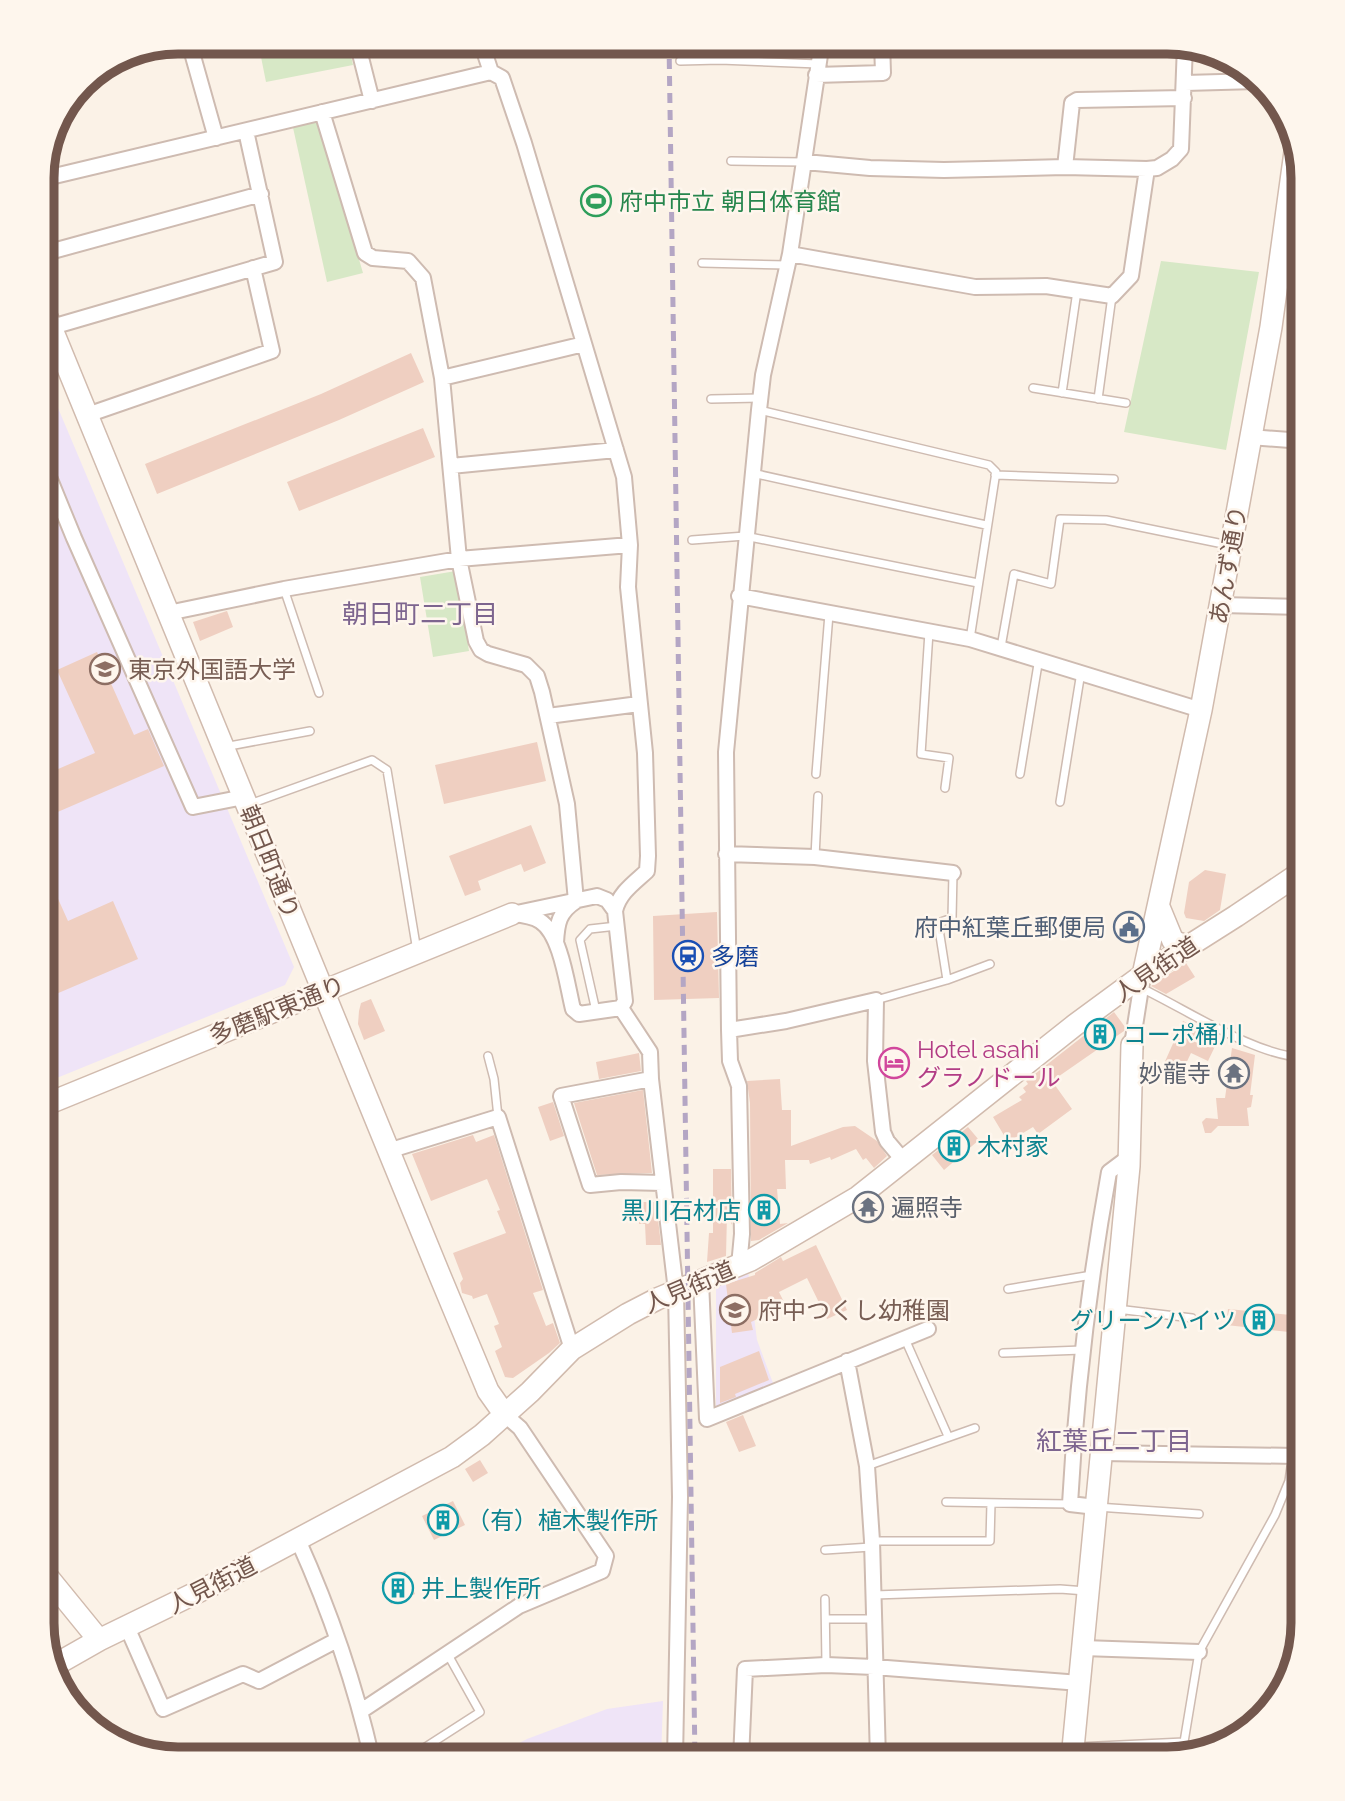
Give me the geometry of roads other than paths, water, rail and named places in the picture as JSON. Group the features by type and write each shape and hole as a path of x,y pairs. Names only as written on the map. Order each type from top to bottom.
{"street":[{"path":"193,55 216,138"},
{"path":"360,55 372,101"},
{"path":"485,55 491,72"},
{"path":"739,1266 742,1234 739,1086 730,1061 726,752 739,596 760,404 789,260 819,55"},
{"path":"817,70 883,73 882,55"},
{"path":"804,162 870,168 944,170 1065,167 1157,169 1181,149 1185,56"},
{"path":"55,176 491,72 502,78 624,477 630,545 628,587 645,753 649,856 647,871 617,903 616,918 625,1001 621,1008"},
{"path":"1185,83 1244,81"},
{"path":"1065,167 1072,103 1077,100 1184,98"},
{"path":"322,112 365,253 373,258 408,261 423,278 442,378 459,559 476,641 481,650 526,665 537,676 567,804 576,901"},
{"path":"55,326 275,262 246,131"},
{"path":"789,260 975,287 1046,286 1112,296 1131,276 1147,169"},
{"name":"あんず通り","path":"1141,981 1201,710 1221,605 1280,272 1291,184"},
{"path":"55,250 261,194"},
{"path":"87,415 272,351 253,268"},
{"name":"朝日町通り","path":"55,334 388,1151 488,1391 505,1415"},
{"path":"442,378 584,344"},
{"path":"1250,437 1291,440"},
{"path":"451,466 617,450"},
{"path":"55,491 192,807 245,802"},
{"path":"168,613 284,589 459,559 630,545"},
{"path":"739,596 970,639 1201,710"},
{"path":"1221,605 1291,607"},
{"path":"548,716 639,704"},
{"path":"726,854 815,856 953,873"},
{"name":"人見街道","path":"61,1662 298,1540 452,1457 505,1415 572,1349 628,1314 739,1266 858,1197 1075,1025 1291,879"},
{"path":"512,914 597,897 634,883"},
{"path":"597,897 607,900 616,918"},
{"path":"556,943 557,923 561,914 576,901"},
{"path":"1159,907 1174,941 1188,947"},
{"path":"512,914 540,921 549,930 556,943 573,1009 579,1014 621,1008"},
{"name":"多磨駅東通り","path":"54,1101 512,914"},
{"path":"1073,1747 1116,1309 1129,1157 1132,1045 1141,981"},
{"path":"729,1030 786,1021 876,1000 875,1061 883,1132 903,1160"},
{"path":"621,1008 650,1052 676,1291 680,1497 675,1747"},
{"path":"651,1079 561,1096 590,1185 621,1182 663,1183"},
{"path":"388,1151 498,1117 572,1349"},
{"path":"1096,1507 1070,1504 1082,1350 1109,1172 1129,1157"},
{"path":"701,1281 707,1419 928,1329"},
{"path":"847,1361 867,1466 874,1595 877,1747"},
{"path":"361,1711 519,1606 602,1571 606,1556 520,1428 505,1415"},
{"path":"1101,1453 1291,1455"},
{"path":"298,1540 321,1591 361,1711 369,1747"},
{"path":"54,1585 99,1640"},
{"path":"127,1628 163,1709 243,1674 259,1681 337,1640"},
{"path":"1083,1648 1199,1652"},
{"path":"742,1747 745,1669 826,1665 874,1667 1080,1683"}],"lane":[{"path":"720,55 720,60"},
{"path":"680,61 720,60 817,70"},
{"path":"731,161 804,162"},
{"path":"702,262 789,260"},
{"path":"1062,393 1077,291"},
{"path":"1098,399 1112,296"},
{"path":"1033,388 1126,403"},
{"path":"711,399 760,404 989,465 996,472 970,639"},
{"path":"752,473 986,525"},
{"path":"995,475 1114,479"},
{"path":"1001,647 1014,574 1051,584 1060,519 1106,520 1231,545"},
{"path":"692,540 745,536 978,583"},
{"path":"284,589 319,693"},
{"path":"816,774 829,614"},
{"path":"929,632 921,754 949,758 945,788"},
{"path":"1020,774 1039,659"},
{"path":"1060,802 1081,672"},
{"path":"223,747 310,731"},
{"path":"245,802 372,760 387,770 417,953"},
{"path":"815,856 818,796"},
{"path":"947,980 938,923 952,918 953,873"},
{"path":"596,1011 580,940 590,929 616,918"},
{"path":"876,1000 947,980 990,964"},
{"path":"1141,981 1247,1042 1276,1054 1291,1056"},
{"path":"488,1056 498,1117"},
{"path":"1008,1289 1092,1275"},
{"path":"1116,1309 1192,1318"},
{"path":"905,1339 948,1436"},
{"path":"1003,1353 1082,1350"},
{"path":"867,1466 975,1428"},
{"path":"1133,1747 1184,1742 1199,1652 1275,1516 1291,1470"},
{"path":"946,1502 1070,1504"},
{"path":"825,1550 872,1544 990,1541 991,1503"},
{"path":"1096,1507 1199,1514"},
{"path":"874,1595 1060,1588 1088,1592"},
{"path":"825,1599 826,1665"},
{"path":"826,1619 874,1619"},
{"path":"426,1747 480,1712 447,1653"}],"railway":[{"path":"669,55 695,1747"}],"place":[{"name":"府中市立 朝日体育館","path":"596,201"},
{"name":"東京外国語大学","path":"105,669"},
{"name":"府中紅葉丘郵便局","path":"1129,927"},
{"name":"多磨","path":"688,956"},
{"name":"コーポ桶川","path":"1100,1034"},
{"name":"Hotel asahi グラノドール","path":"894,1063"},
{"name":"妙龍寺","path":"1234,1073"},
{"name":"木村家","path":"954,1146"},
{"name":"遍照寺","path":"868,1207"},
{"name":"黒川石材店","path":"764,1210"},
{"name":"府中つくし幼稚園","path":"735,1310"},
{"name":"グリーンハイツ","path":"1259,1320"},
{"name":"（有）植木製作所","path":"443,1520"},
{"name":"井上製作所","path":"398,1588"}],"district":[{"name":"朝日町二丁目","path":"420,614"},
{"name":"紅葉丘二丁目","path":"1114,1441"}]}
